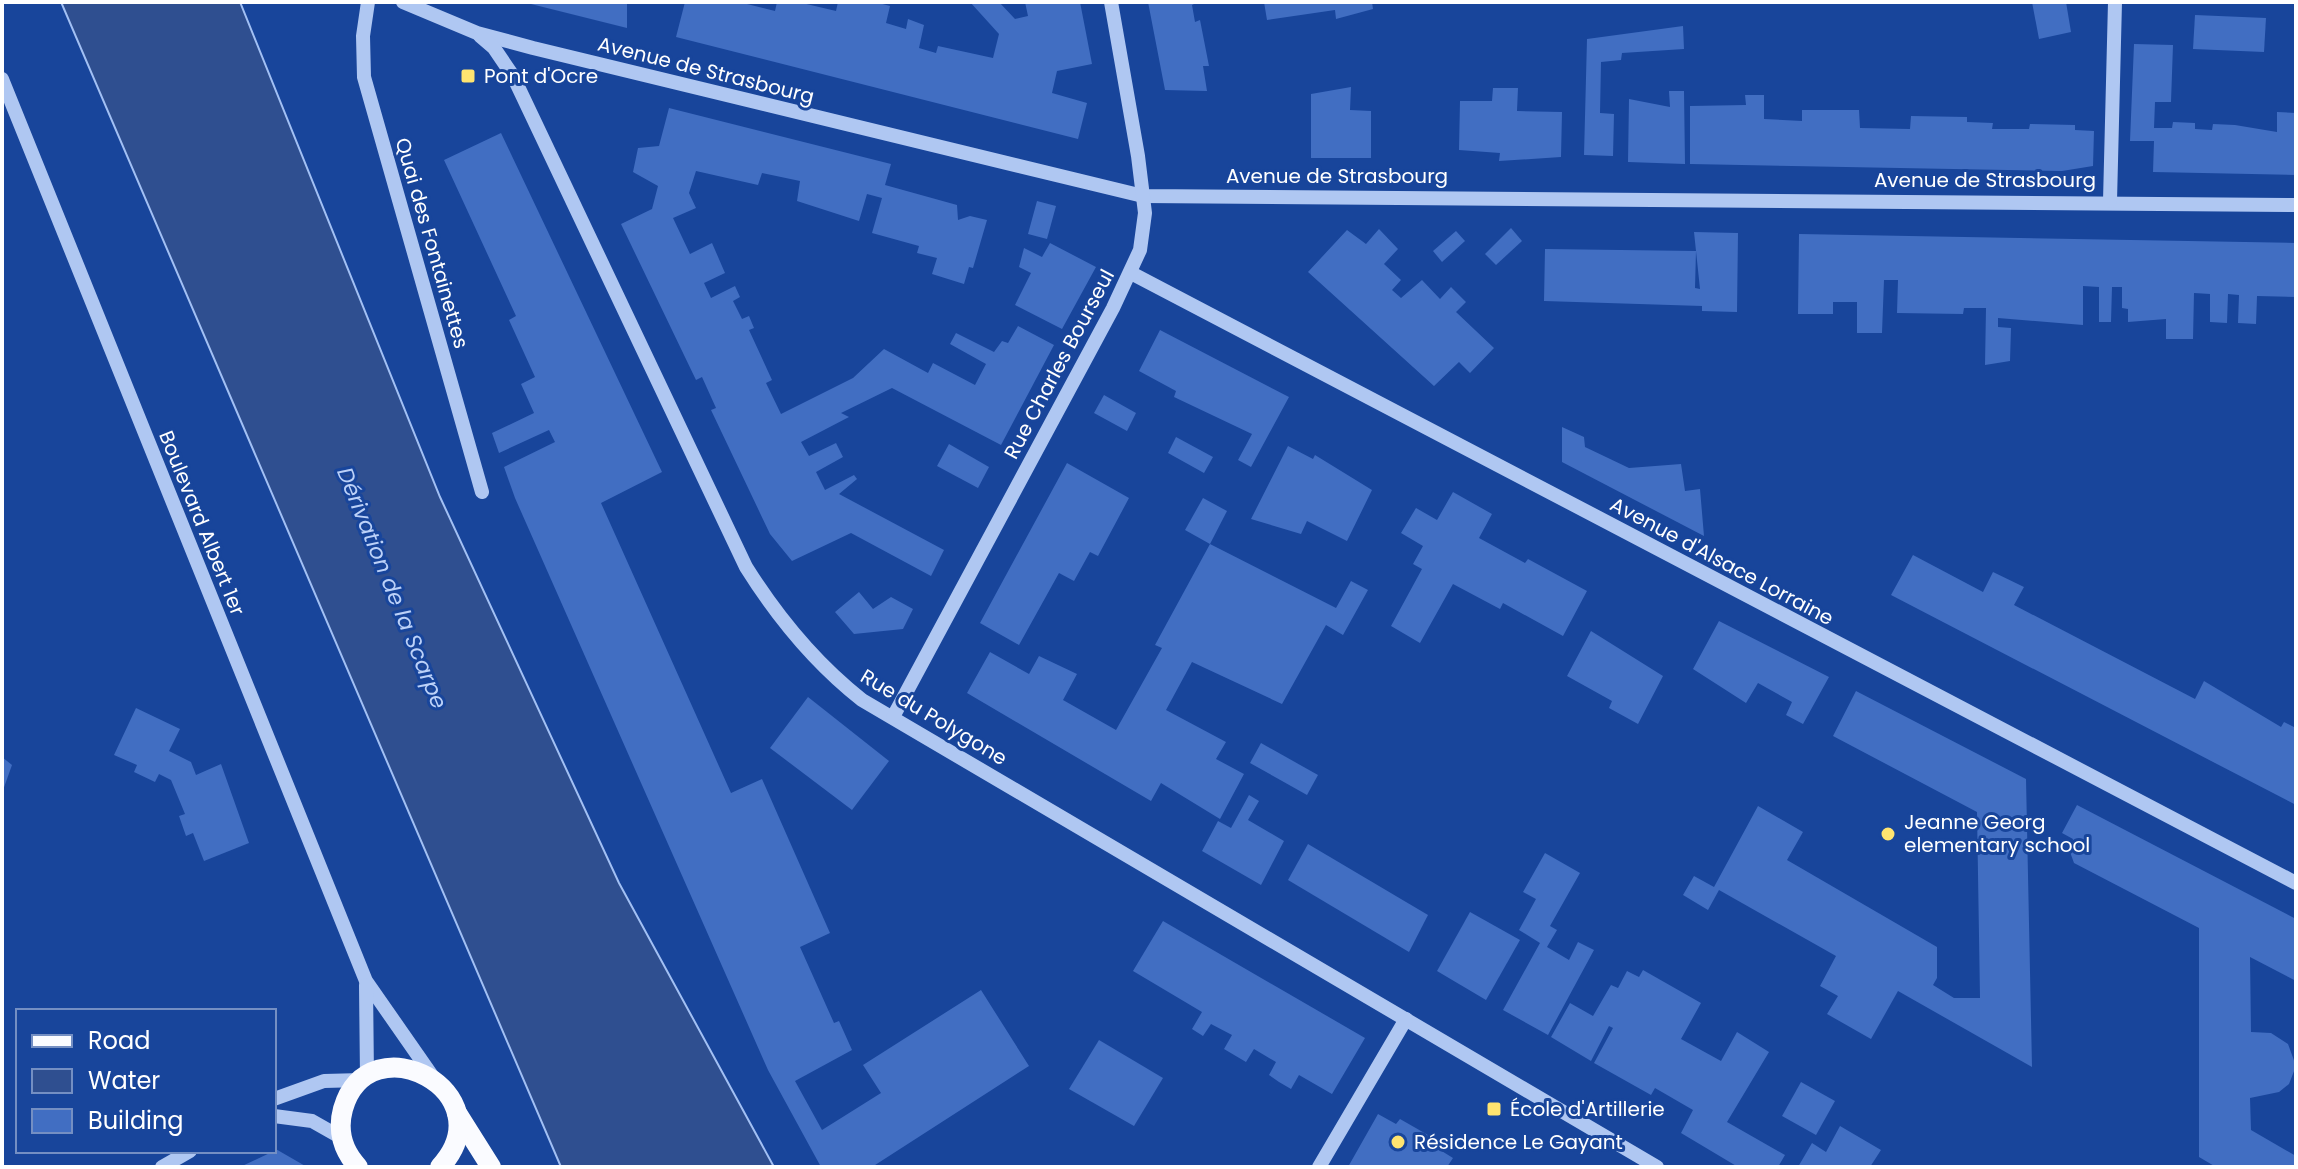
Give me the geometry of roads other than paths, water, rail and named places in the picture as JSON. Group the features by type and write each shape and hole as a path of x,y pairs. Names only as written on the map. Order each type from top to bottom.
{"main road":[{"path":"357,1167 342,1138 341,1120 346,1102 365,1079 402,1068 419,1071 435,1080 447,1093 491,1167"},
{"path":"440,1167 455,1143 455,1110"}],"street":[{"name":"Quai des Fontainettes","path":"368,2 363,36 364,77 482,492"},
{"name":"Avenue de Strasbourg","path":"403,2 421,5 477,33 1143,196 2110,201 2296,205"},
{"name":"Rue Charles Bourseul","path":"893,717 1131,273 1144,228 1143,196 1111,2"},
{"path":"2110,201 2115,2"},
{"name":"Rue du Polygone","path":"477,33 494,48 513,76 746,567 784,623 835,679 893,717 1657,1167"},
{"name":"Boulevard Albert 1er","path":"2,79 366,981 435,1080"},
{"name":"Avenue d'Alsace Lorraine","path":"1131,273 2296,883"},
{"name":"Boulevard Albert 1er","path":"365,1079 366,981"},
{"path":"1319,1167 1406,1019"},
{"path":"276,1098 324,1081 365,1079"},
{"path":"276,1116 312,1121 342,1138"},
{"path":"162,1167 186,1153"}],"water":[{"name":"Dérivation de la Scarpe","path":"61,2 240,2 440,497 619,883 774,1167 561,1167"}],"place":[{"name":"Pont d'Ocre","path":"468,76"},
{"name":"Jeanne Georg elementary school","path":"1888,834"},
{"name":"École d'Artillerie","path":"1494,1109"},
{"name":"Résidence Le Gayant","path":"1398,1142"}]}
